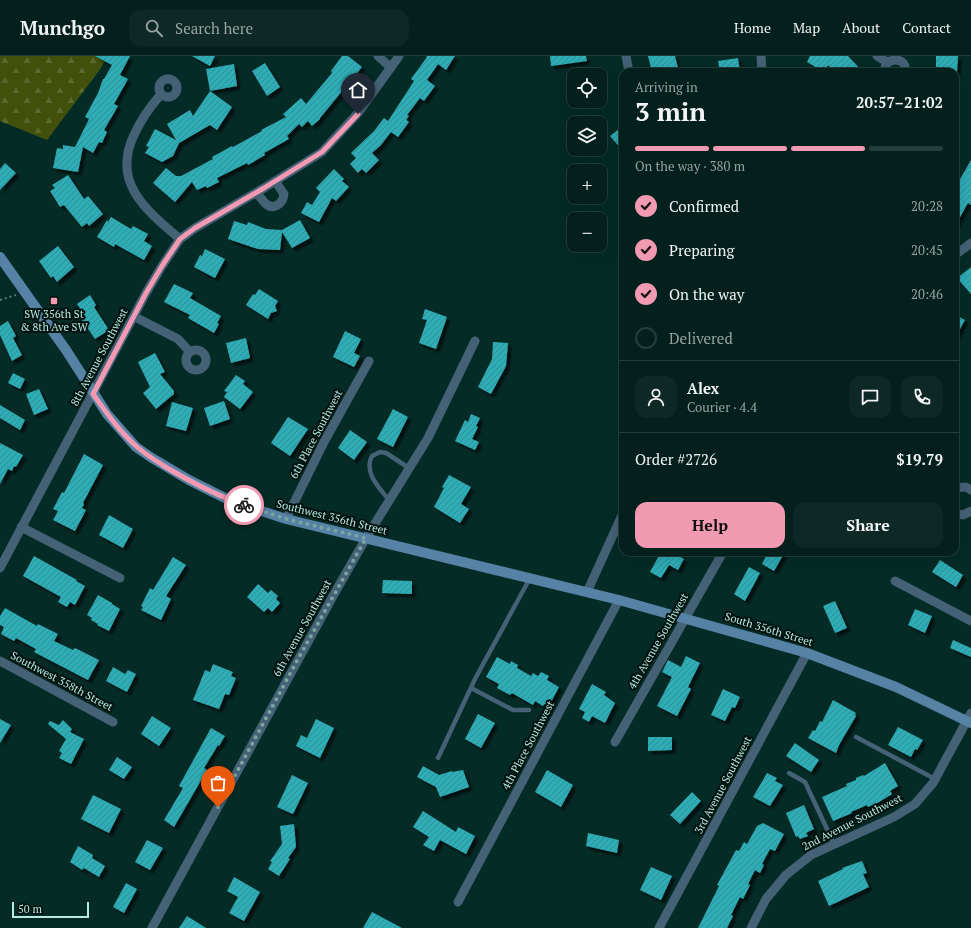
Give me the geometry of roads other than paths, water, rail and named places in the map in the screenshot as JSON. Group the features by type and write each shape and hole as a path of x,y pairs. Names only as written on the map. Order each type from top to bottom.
{"main road":[{"name":"Southwest 356th Street","path":"0,257 66,350 93,394 121,431 136,447 189,480 231,501 286,519 551,583"},
{"name":"South 356th Street","path":"551,583 685,617 807,653 896,687 970,719"}],"street":[{"path":"378,56 391,68"},
{"name":"8th Avenue Southwest","path":"0,568 162,266 180,239 201,224 322,152 358,114 399,56"},
{"path":"626,56 628,68"},
{"path":"761,56 762,68"},
{"path":"877,56 886,62"},
{"path":"885,68 886,62 893,57 901,59 905,65 905,68"},
{"path":"161,94 144,115 133,137 128,151 126,170 132,186 148,209 180,239"},
{"path":"257,192 269,206 272,207 280,204 284,194 275,181"},
{"path":"959,252 971,243"},
{"path":"135,317 178,339 190,352"},
{"name":"6th Avenue Southwest","path":"152,928 298,659 366,538 428,438 475,341"},
{"name":"6th Place Southwest","path":"286,519 324,442 369,361"},
{"path":"959,488 966,487 971,489"},
{"path":"959,514 963,515 971,511"},
{"path":"587,592 619,522"},
{"path":"21,527 120,578"},
{"name":"4th Avenue Southwest","path":"615,742 721,556"},
{"path":"895,581 971,621"},
{"name":"4th Place Southwest","path":"458,902 619,600"},
{"name":"3rd Avenue Southwest","path":"659,928 807,653"},
{"name":"Southwest 358th Street","path":"0,661 113,722"},
{"name":"2nd Avenue Southwest","path":"751,928 766,899 786,876 811,855 894,817 915,804 934,779 970,719"}],"lane":[{"path":"389,500 377,487 372,477 370,463 372,456 380,452 386,453 409,468"},
{"path":"438,758 471,688 530,578"},
{"path":"471,688 513,710 529,710"},
{"path":"856,737 934,779"},
{"path":"789,774 805,782 834,844"}],"place":[{"name":"SW 356th St & 8th Ave SW","path":"54,301"}]}
